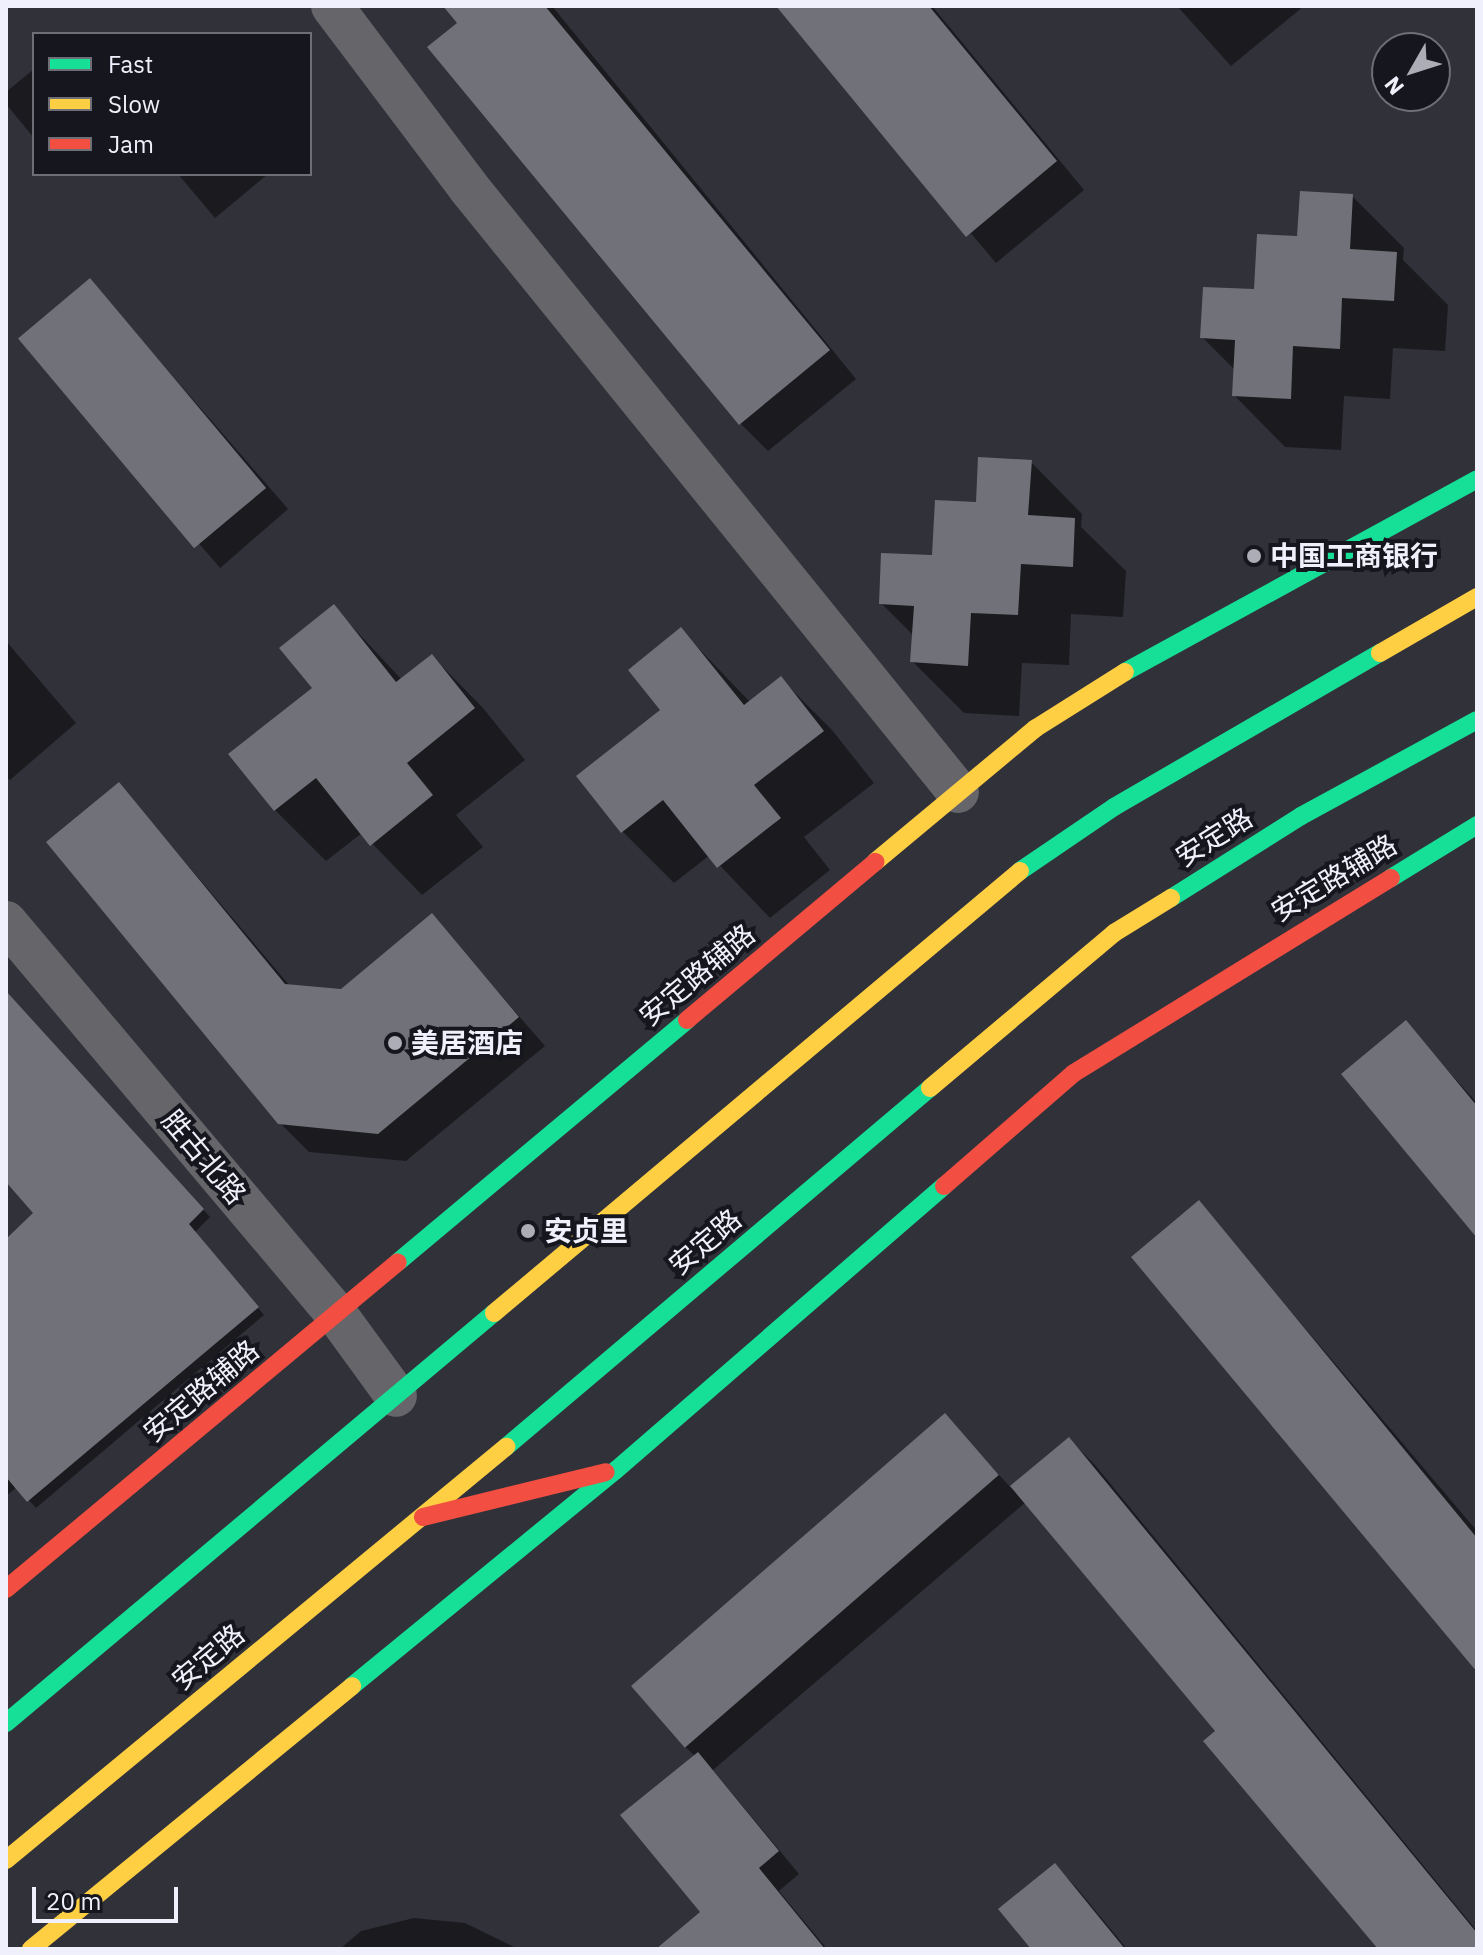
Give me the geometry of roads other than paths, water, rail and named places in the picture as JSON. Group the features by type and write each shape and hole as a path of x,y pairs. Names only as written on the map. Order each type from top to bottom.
{"street":[{"path":"332,6 469,188 958,792"},
{"name":"安定路辅路","path":"6,1589 1036,728 1146,659 1477,479"},
{"path":"6,1723 1011,877 1114,807 1477,597"},
{"name":"安定路","path":"6,1860 423,1517 1114,933 1301,816 1477,720"},
{"name":"安定路辅路","path":"31,1949 616,1470 1074,1073 1477,825"},
{"name":"胜古北路","path":"6,922 337,1315 396,1396"},
{"path":"423,1517 616,1470"}],"place":[{"name":"中国工商银行","path":"1254,556"},
{"name":"美居酒店","path":"395,1043"},
{"name":"安贞里","path":"528,1231"}]}
